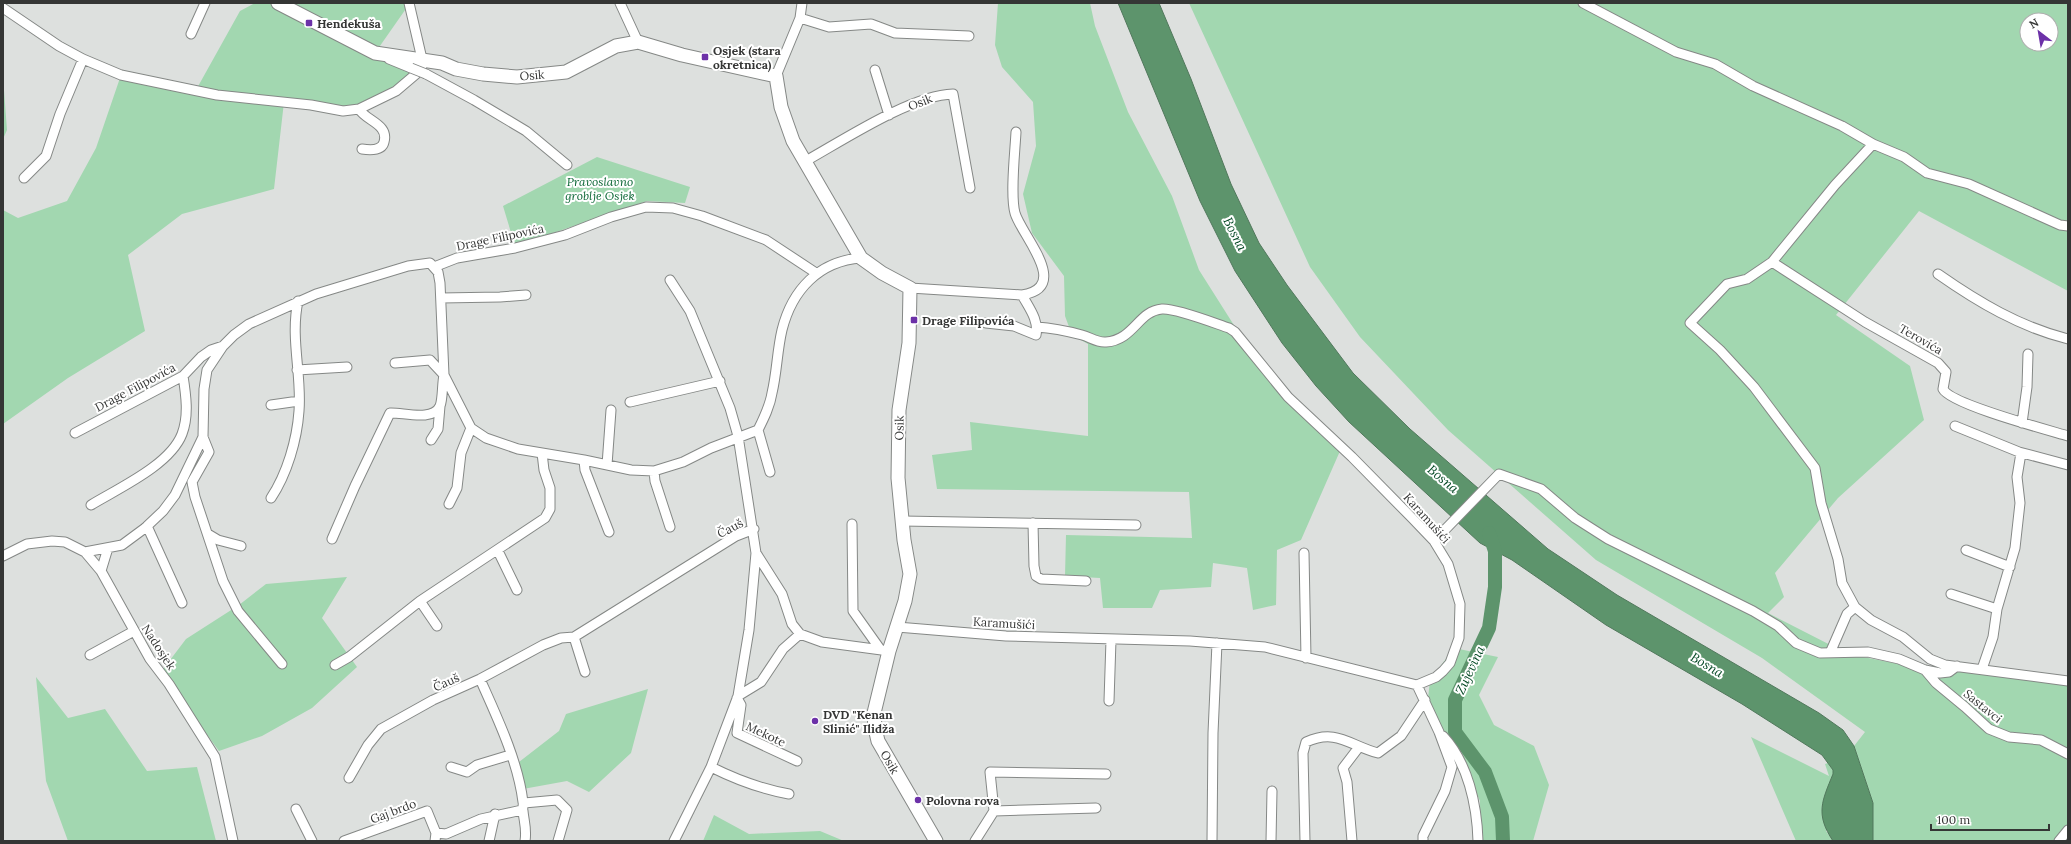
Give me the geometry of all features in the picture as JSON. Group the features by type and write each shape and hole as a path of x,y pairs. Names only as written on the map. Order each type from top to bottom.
{"main road":[{"name":"Osik","path":"278,3 375,53 424,60 476,73 517,77 566,72 616,46 638,42 682,55 776,76"},
{"path":"776,76 787,124 804,162 861,258 882,273 910,288"},
{"name":"Osik","path":"910,288 909,343 899,410 898,478 902,521 910,574 897,627 884,650 874,713 878,741 936,841"}],"street":[{"path":"191,34 205,3"},
{"path":"3,8 59,46 83,59 121,75 218,95 311,105 344,111 359,109 396,91 416,74 424,60 409,3"},
{"path":"620,3 638,42"},
{"path":"776,76 800,18 802,3"},
{"path":"1583,3 1676,52 1715,64 1753,86 1842,126 1873,144 1904,158 1927,173 1969,184 2060,225 2068,226"},
{"path":"800,18 829,27 871,24 895,33 970,36"},
{"path":"375,53 426,74 474,100 526,131 567,165"},
{"path":"24,178 46,156 60,114 83,59"},
{"path":"875,70 889,115"},
{"name":"Osik","path":"804,162 889,115 931,96 953,94 970,188"},
{"path":"359,109 366,117 380,126 384,134 384,142 380,148 374,150 362,149"},
{"path":"910,288 1022,295 1032,293 1038,289 1043,279 1044,271 1038,252 1020,225 1015,212 1016,132"},
{"path":"1873,144 1835,185 1772,262 1747,279 1727,284 1690,323 1720,350 1754,387 1815,468 1821,503 1838,559 1842,583 1855,607 1871,620 1903,636 1930,659 1957,666 2068,681"},
{"name":"Drage Filipovića","path":"282,664 238,611 223,581 195,497 192,482 209,452 203,437 204,389 207,370 223,346 249,324 336,287 408,266 430,263 434,267 458,258 515,248 565,235 611,216 646,207 673,208 702,216 766,240 816,273"},
{"path":"770,472 758,430 768,409 772,393 782,331 788,310 810,278 816,273 849,258 861,258"},
{"name":"Terovića","path":"1772,262 1866,322 1938,363 1946,372 1943,385 1944,392 1998,415 2068,436"},
{"path":"430,440 438,429 444,375 441,298 438,272 434,267"},
{"path":"1938,274 1998,313 2068,340"},
{"path":"670,280 690,310 720,380 738,436 754,529 756,554 749,630 738,697 712,767 674,841"},
{"path":"441,298 526,295"},
{"path":"986,323 1014,326 1036,335 1038,327 1022,295"},
{"path":"271,498 280,486 292,450 299,412 295,313 298,302"},
{"name":"Karamušići","path":"897,627 1006,636 1217,643 1265,647 1417,685 1436,677 1450,663 1459,638 1460,620 1456,588 1448,564 1434,541 1352,457 1288,397 1235,332 1229,328 1162,309 1144,316 1129,334 1106,342 1099,342 1058,328 1038,327"},
{"name":"Drage Filipovića","path":"75,433 183,376 201,357 211,350 223,346"},
{"path":"2022,423 2027,387 2028,354"},
{"path":"395,363 430,360 444,375 471,428 497,442 518,449 584,460 631,470 654,471 683,462 738,436 758,430"},
{"path":"297,370 347,367"},
{"path":"91,505 135,479 171,452 182,433 186,414 183,376"},
{"path":"630,402 720,380"},
{"path":"271,405 299,402"},
{"path":"332,539 355,486 390,413 423,415 436,410 440,406"},
{"path":"607,465 611,410"},
{"path":"1955,426 2021,453 2068,465"},
{"path":"449,504 458,481 461,453 471,428"},
{"name":"Drage Filipovića","path":"85,552 122,545 147,526 163,511 175,495 203,437"},
{"path":"334,665 349,658 420,601 498,551 548,514 550,488 544,470 542,453"},
{"path":"1982,669 1993,637 1997,609 2010,566 2020,511 2016,481 2021,453"},
{"path":"584,460 584,470 610,532"},
{"path":"654,471 655,481 670,527"},
{"path":"1434,541 1499,474 1541,489 1575,518 1608,539 1753,611 1778,626 1796,643 1820,653 1868,652 1899,659 1925,670 1940,673 1949,672 1957,666"},
{"path":"902,521 1136,525"},
{"path":"1033,523 1034,566 1036,576 1041,578 1086,581"},
{"path":"852,524 853,611 884,650"},
{"path":"147,526 182,603"},
{"name":"Čauš","path":"349,778 368,745 381,729 433,700 480,679 543,645 560,638 574,637 736,536 754,529"},
{"path":"208,534 218,540 240,546"},
{"name":"Nadosjek","path":"3,556 27,544 52,541 65,542 85,552 101,571 150,659 169,684 215,757 233,841"},
{"path":"101,571 108,548"},
{"path":"1966,550 2010,566"},
{"path":"498,551 517,590"},
{"path":"1304,553 1306,658"},
{"path":"756,554 782,594 792,624 800,634 822,642 884,650"},
{"path":"1951,594 1997,609"},
{"path":"420,601 437,626"},
{"path":"1830,653 1847,614 1855,607"},
{"path":"90,655 134,631"},
{"path":"738,697 761,682 783,649 800,634"},
{"path":"574,637 585,672"},
{"path":"1109,701 1111,640"},
{"path":"1212,841 1213,733 1217,643"},
{"name":"Sastavci","path":"1925,670 1936,683 1989,729 2009,738 2041,740 2068,754"},
{"path":"480,679 510,755 523,806 527,830 525,841"},
{"path":"1417,685 1439,732 1452,767 1445,791 1423,836 1423,841"},
{"name":"Mekote","path":"738,697 741,705 736,733 797,761"},
{"path":"1305,841 1304,745 1310,740 1342,738 1358,747 1378,754 1401,736 1425,700"},
{"path":"1439,732 1452,746 1460,759 1477,820 1478,841"},
{"path":"1352,841 1347,782 1343,768 1358,747"},
{"path":"451,767 467,772 477,765 510,755"},
{"path":"712,767 738,780 766,790 789,794"},
{"path":"975,841 994,811 990,772 1106,774"},
{"path":"1271,841 1272,791"},
{"name":"Gaj brdo","path":"344,841 369,837 427,811 436,837 455,831 495,814 523,806 557,800 566,810 558,841"},
{"path":"994,811 1096,808"},
{"path":"296,809 312,841"},
{"path":"489,841 495,814"},
{"path":"2059,841 2068,830"}],"green space":[{"path":"255,3 410,3 375,53 416,74 359,109 284,102 274,189 182,214 128,255 145,331 68,378 3,424 3,210 18,218 67,201 96,148 121,75 196,90 240,11"},
{"path":"998,3 1090,3 1095,26 1128,112 1172,196 1199,270 1237,330 1340,451 1301,540 1277,550 1276,605 1253,610 1247,568 1213,563 1211,587 1160,590 1152,608 1103,608 1100,578 1065,576 1066,535 1192,538 1189,492 937,489 932,455 972,450 970,422 1088,436 1088,344 1072,335 1065,316 1064,276 1032,233 1023,194 1036,146 1033,102 1002,67 995,45"},
{"path":"1189,3 2068,3 2068,291 1919,211 1836,315 1910,366 1924,420 1838,498 1775,573 1784,597 1768,613 1848,654 1904,665 2068,681 2068,841 1873,841 1873,803 1854,746 1865,732 1762,658 1596,560 1448,430 1360,337 1310,267"},
{"path":"3,77 7,130 3,139"},
{"name":"Pravoslavno groblje Osjek","path":"597,157 690,187 685,203 647,201 515,246 503,206"},
{"path":"347,577 322,618 357,667 312,708 262,736 219,751 161,672 186,639 239,605 266,584"},
{"path":"1454,648 1498,657 1479,695 1494,725 1534,746 1549,785 1533,841 1478,841 1480,837 1480,801 1462,760 1427,708 1430,680"},
{"path":"36,677 68,718 105,709 147,771 197,767 216,841 68,841 46,781"},
{"path":"648,689 631,753 589,792 567,781 523,789 519,762 559,731 566,714"},
{"path":"1751,737 1829,776 1825,764 1828,763 1833,770 1833,774 1826,831 1833,841 1796,841"},
{"path":"714,815 749,834 820,831 844,841 703,841"}],"water":[{"name":"Bosna","path":"1118,3 1159,3 1191,79 1231,184 1259,243 1287,285 1353,373 1410,429 1548,549 1617,595 1819,713 1843,730 1854,746 1873,803 1873,841 1833,841 1827,831 1822,815 1822,808 1823,800 1833,774 1833,770 1822,755 1742,704 1606,625 1512,560 1480,543 1349,422 1316,386 1282,343 1235,271 1200,201"}],"waterway":[{"name":"Zujevina","path":"1489,533 1495,551 1495,587 1489,628 1455,700 1455,732 1485,772 1502,817 1503,841"}],"place":[{"name":"Hendekuša","path":"309,23"},
{"name":"Osjek (stara okretnica)","path":"705,57"},
{"name":"Drage Filipovića","path":"914,320"},
{"name":"DVD \"Kenan Slinić\" Ilidža","path":"815,721"},
{"name":"Polovna rova","path":"918,800"}]}
